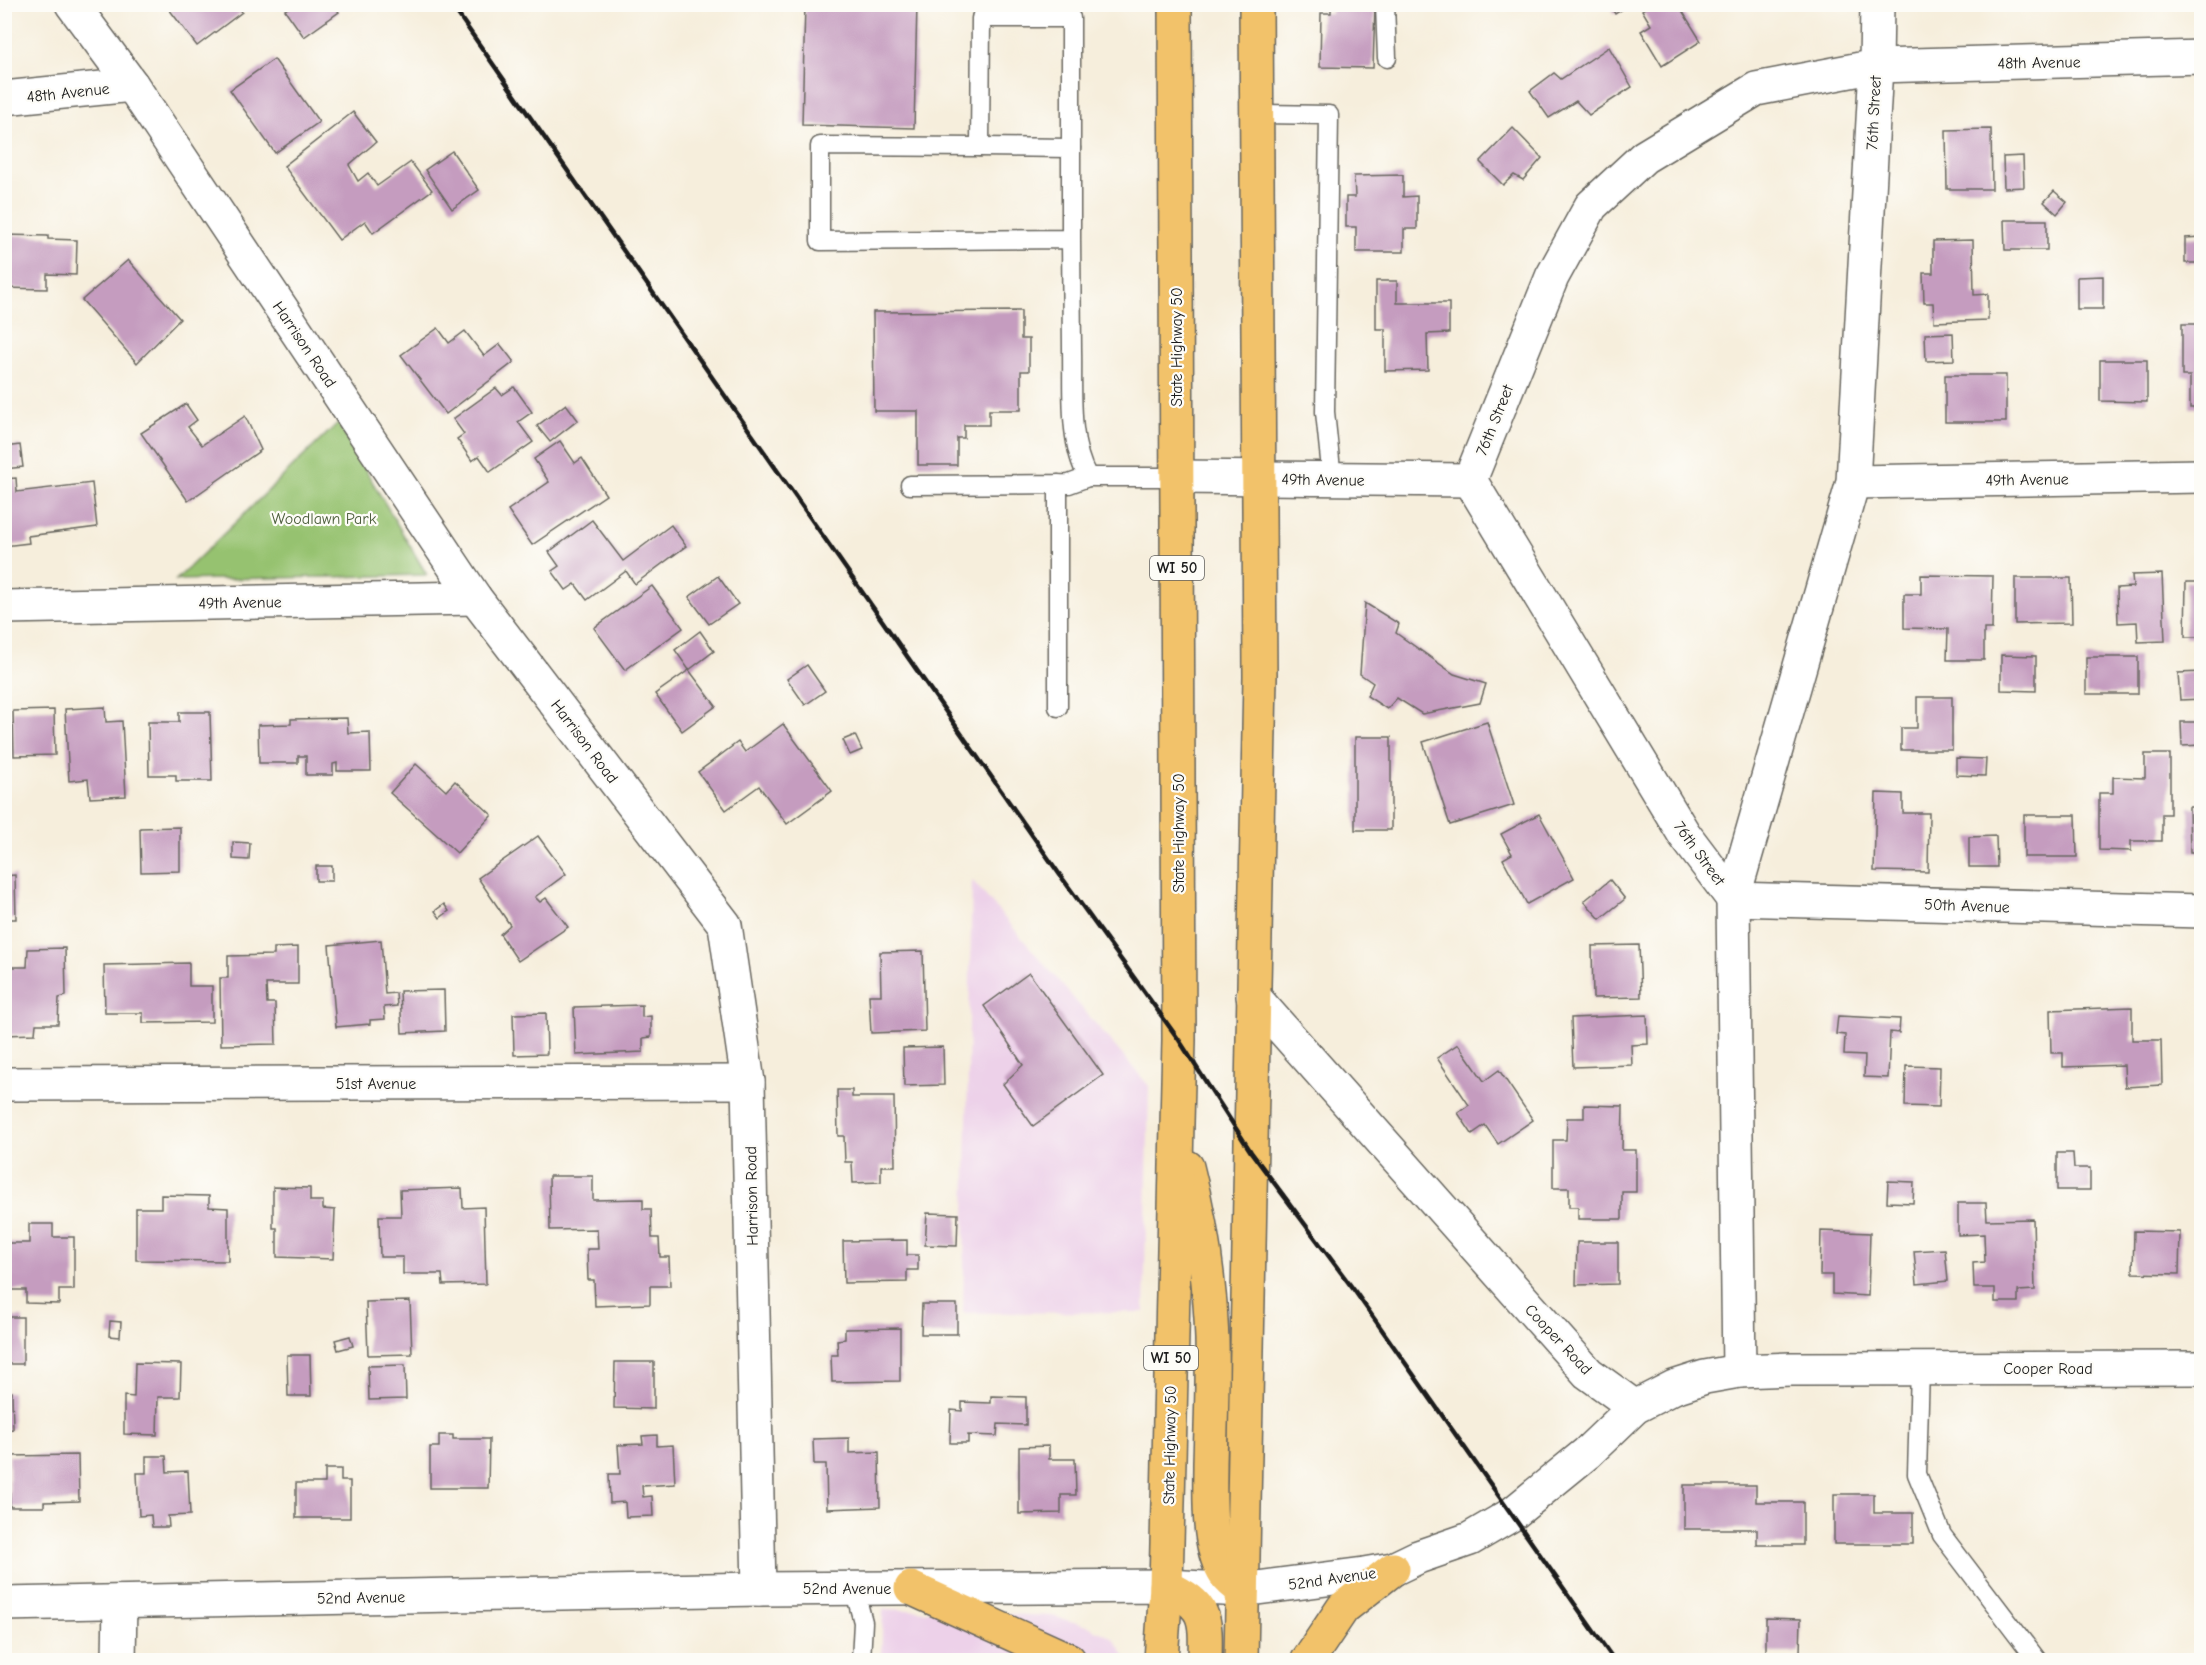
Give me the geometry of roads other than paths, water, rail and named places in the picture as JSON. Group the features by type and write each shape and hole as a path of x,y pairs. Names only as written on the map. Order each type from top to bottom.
{"main road":[{"name":"State Highway 50","path":"1161,1660 1166,1586 1179,1028 1175,4"},
{"path":"1241,1660 1260,676 1256,4"},
{"path":"1177,1131 1200,1215 1208,1269 1212,1340 1210,1481 1212,1532 1222,1570 1229,1580 1242,1590"},
{"path":"1308,1660 1343,1608 1393,1569"},
{"path":"1166,1586 1187,1596 1197,1606 1204,1621 1205,1660"},
{"path":"911,1588 1069,1660"}],"street":[{"name":"Harrison Road","path":"72,4 132,85 475,598 725,925 748,1082 759,1589"},
{"name":"76th Street","path":"1739,1371 1733,899 1853,482 1876,66 1877,4"},
{"name":"48th Avenue","path":"1876,66 2202,57"},
{"name":"76th Street","path":"1733,899 1684,834 1470,480 1551,277 1591,206 1644,157 1756,89 1876,66"},
{"name":"48th Avenue","path":"4,98 132,85"},
{"name":"49th Avenue","path":"1853,482 2202,476"},
{"name":"49th Avenue","path":"1177,477 1470,480"},
{"name":"49th Avenue","path":"4,607 475,598"},
{"name":"50th Avenue","path":"1733,899 2202,911"},
{"name":"Cooper Road","path":"1253,996 1588,1373 1635,1407 1674,1387 1705,1377 1739,1371 1920,1368 2202,1368"},
{"name":"51st Avenue","path":"4,1084 748,1082"},
{"name":"52nd Avenue","path":"4,1604 759,1589 1166,1586 1242,1590 1393,1569 1418,1557 1470,1539 1511,1515 1587,1453 1635,1407"},
{"path":"119,1660 120,1602"}],"lane":[{"path":"1386,4 1388,58"},
{"path":"980,147 981,18 1071,11 1073,400 1080,464 1088,477"},
{"path":"1257,114 1329,115 1325,412 1332,479"},
{"path":"1071,148 820,146 820,241 1071,239"},
{"path":"910,485 1068,484 1088,477 1177,477"},
{"path":"1058,484 1058,707"},
{"path":"1920,1368 1917,1474 1942,1535 2037,1660"},
{"path":"854,1588 863,1622 861,1660"}],"railway":[{"path":"451,4 1060,875 1179,1040 1251,1152 1354,1290 1614,1660"}],"park label":[{"name":"Woodlawn Park","path":"324,518"}]}
